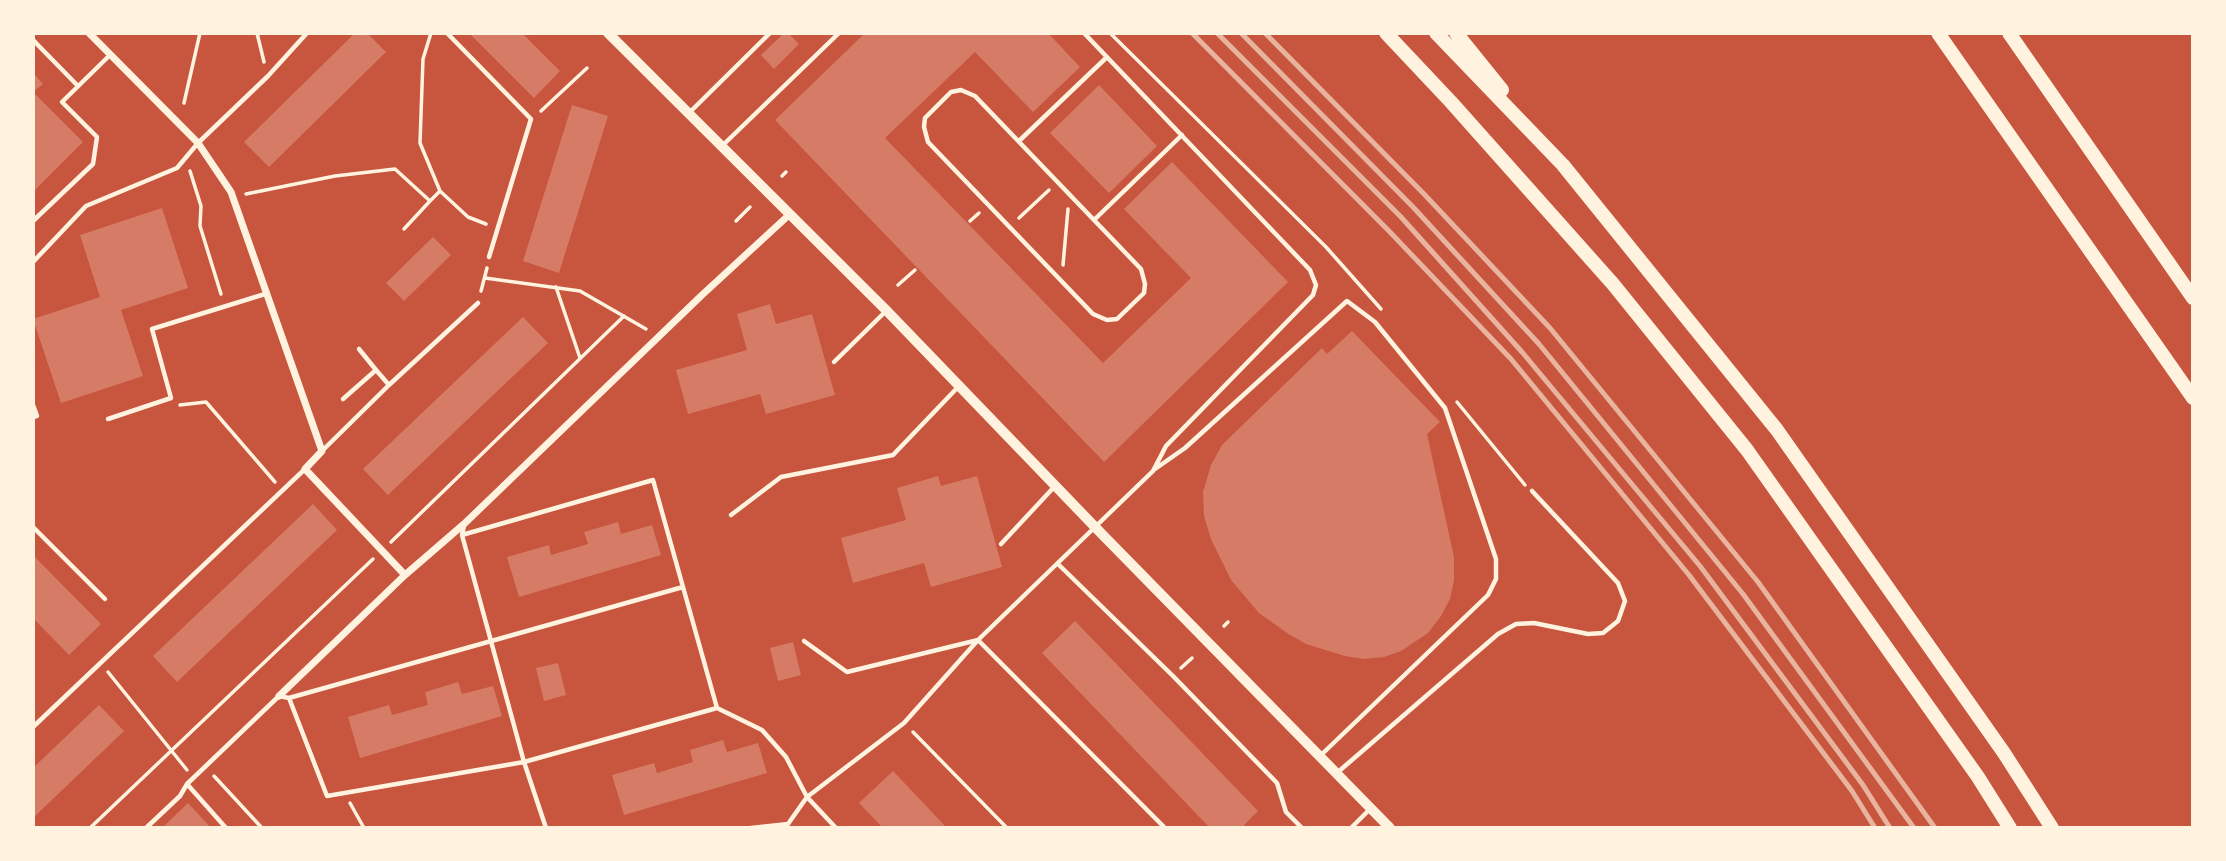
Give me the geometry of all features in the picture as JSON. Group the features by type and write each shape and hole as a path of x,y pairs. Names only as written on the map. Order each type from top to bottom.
{"main road":[{"path":"1386,33 1613,284 1747,450 1978,778 2010,828"},
{"path":"1436,33 1563,165"},
{"path":"1456,33 1777,430 1996,742 2052,828"},
{"path":"1938,33 2193,398"},
{"path":"2009,33 2193,298"}],"street":[{"path":"89,33 198,144 231,192 322,451 305,469 405,575"},
{"path":"608,33 887,311 1390,828"},
{"path":"279,696 790,214"}],"lane":[{"path":"33,262 86,206 177,168 307,33"},
{"path":"447,33 531,120 489,257"},
{"path":"689,113 770,33"},
{"path":"722,146 839,33"},
{"path":"1084,33 1302,261 1310,270 1316,285 1313,295 1166,446 1153,471"},
{"path":"33,40 78,86"},
{"path":"33,221 93,164 97,137 62,102 110,55"},
{"path":"1019,141 1107,57"},
{"path":"965,91 975,96 1019,141 1141,269 1145,284 1144,293 1117,318 1107,320 1093,314 928,142 925,118 951,92 965,91"},
{"path":"1094,220 1182,135"},
{"path":"108,419 171,398 152,329 265,294"},
{"path":"751,828 788,826 807,797 904,723 978,640 1153,471 1185,448 1347,301 1375,322 1446,408 1496,559 1496,579 1488,595 1320,756"},
{"path":"322,451 478,303"},
{"path":"834,362 887,311"},
{"path":"359,349 389,385"},
{"path":"343,399 376,370"},
{"path":"731,516 781,477 893,456 959,387"},
{"path":"33,405 37,416 33,417"},
{"path":"33,727 305,469"},
{"path":"461,535 653,480 717,708"},
{"path":"1001,544 1055,486"},
{"path":"1337,773 1498,634 1516,624 1534,623 1588,634 1603,633 1618,621 1625,601 1618,583 1532,491"},
{"path":"464,524 461,535 524,762 546,828"},
{"path":"33,527 105,599"},
{"path":"1058,564 1173,676 1277,783 1286,812 1302,828"},
{"path":"146,828 180,796 187,783 279,696 289,698 683,587"},
{"path":"804,641 847,672 978,640"},
{"path":"978,640 1165,828"},
{"path":"289,698 327,796 524,762 717,708 762,730 786,757 807,797 836,828"},
{"path":"187,783 226,828"},
{"path":"1351,828 1371,808"}],"path":[{"path":"184,103 200,33"},
{"path":"257,33 268,76"},
{"path":"431,33 423,59 420,143 440,191 468,217 497,229"},
{"path":"1110,33 1326,247 1384,312"},
{"path":"531,120 587,68"},
{"path":"186,158 201,206 200,226 225,306"},
{"path":"245,194 335,176 395,169 430,201"},
{"path":"782,176 786,172"},
{"path":"1010,227 1057,182"},
{"path":"404,229 440,191"},
{"path":"1062,281 1069,194"},
{"path":"736,221 750,207"},
{"path":"478,303 489,257"},
{"path":"898,285 915,270"},
{"path":"485,278 580,290 659,337"},
{"path":"556,287 580,358"},
{"path":"90,828 624,316"},
{"path":"171,398 181,406 206,402 281,489"},
{"path":"1455,399 1532,491"},
{"path":"1224,626 1228,622"},
{"path":"1181,668 1192,658"},
{"path":"100,663 194,778"},
{"path":"904,723 1007,828"},
{"path":"205,766 262,828"},
{"path":"344,792 364,828"}],"building":[{"path":"355,33 367,33 386,52 269,167 244,142"},
{"path":"469,33 522,33 560,71 534,98"},
{"path":"784,33 788,33 799,44 774,69 761,55"},
{"path":"865,33 1048,33 1080,67 1033,112 975,52 885,138 1103,363 1191,278 1124,209 1172,162 1288,282 1104,462 775,120"},
{"path":"33,73 43,84 33,92"},
{"path":"1099,85 1157,146 1109,193 1050,133"},
{"path":"33,92 83,142 33,192"},
{"path":"572,105 608,116 559,273 523,261"},
{"path":"162,208 188,288 121,310 143,376 61,403 33,319 100,297 80,235"},
{"path":"433,237 451,255 404,301 386,283"},
{"path":"770,304 776,324 812,314 835,395 766,414 760,394 688,414 676,370 747,350 737,314"},
{"path":"523,317 548,343 388,495 363,469"},
{"path":"1352,331 1440,422 1427,434 1454,557 1454,580 1450,599 1428,633 1401,651 1384,657 1364,659 1306,644 1259,613 1231,580 1211,539 1204,516 1203,492 1211,465 1222,445 1322,348 1327,354"},
{"path":"938,476 941,486 977,476 1002,567 931,587 924,563 853,583 841,538 906,520 897,488"},
{"path":"313,504 337,530 177,682 153,656"},
{"path":"618,522 621,534 652,525 661,555 519,597 507,557 549,545 551,555 588,544 584,532"},
{"path":"33,555 101,624 69,655 33,618"},
{"path":"1075,621 1258,811 1244,825 1247,828 1210,828 1042,653"},
{"path":"793,642 801,675 778,681 770,648"},
{"path":"558,663 566,695 544,701 536,668"},
{"path":"458,682 462,694 493,686 502,716 360,758 348,717 389,705 392,715 428,705 425,692"},
{"path":"99,705 124,731 33,818 33,768"},
{"path":"723,740 727,752 758,743 767,773 624,815 612,775 654,763 657,773 693,762 690,750"},
{"path":"893,771 947,828 883,828 859,803"},
{"path":"188,803 211,828 162,828"}],"railway":[{"path":"1192,33 1388,230 1511,359 1689,575 1852,791 1875,828"},
{"path":"1217,33 1401,217 1522,352 1700,566 1863,785 1890,828"},
{"path":"1241,33 1413,207 1539,344 1743,594 1914,828"},
{"path":"1265,33 1424,194 1550,328 1758,582 1935,828"}]}
